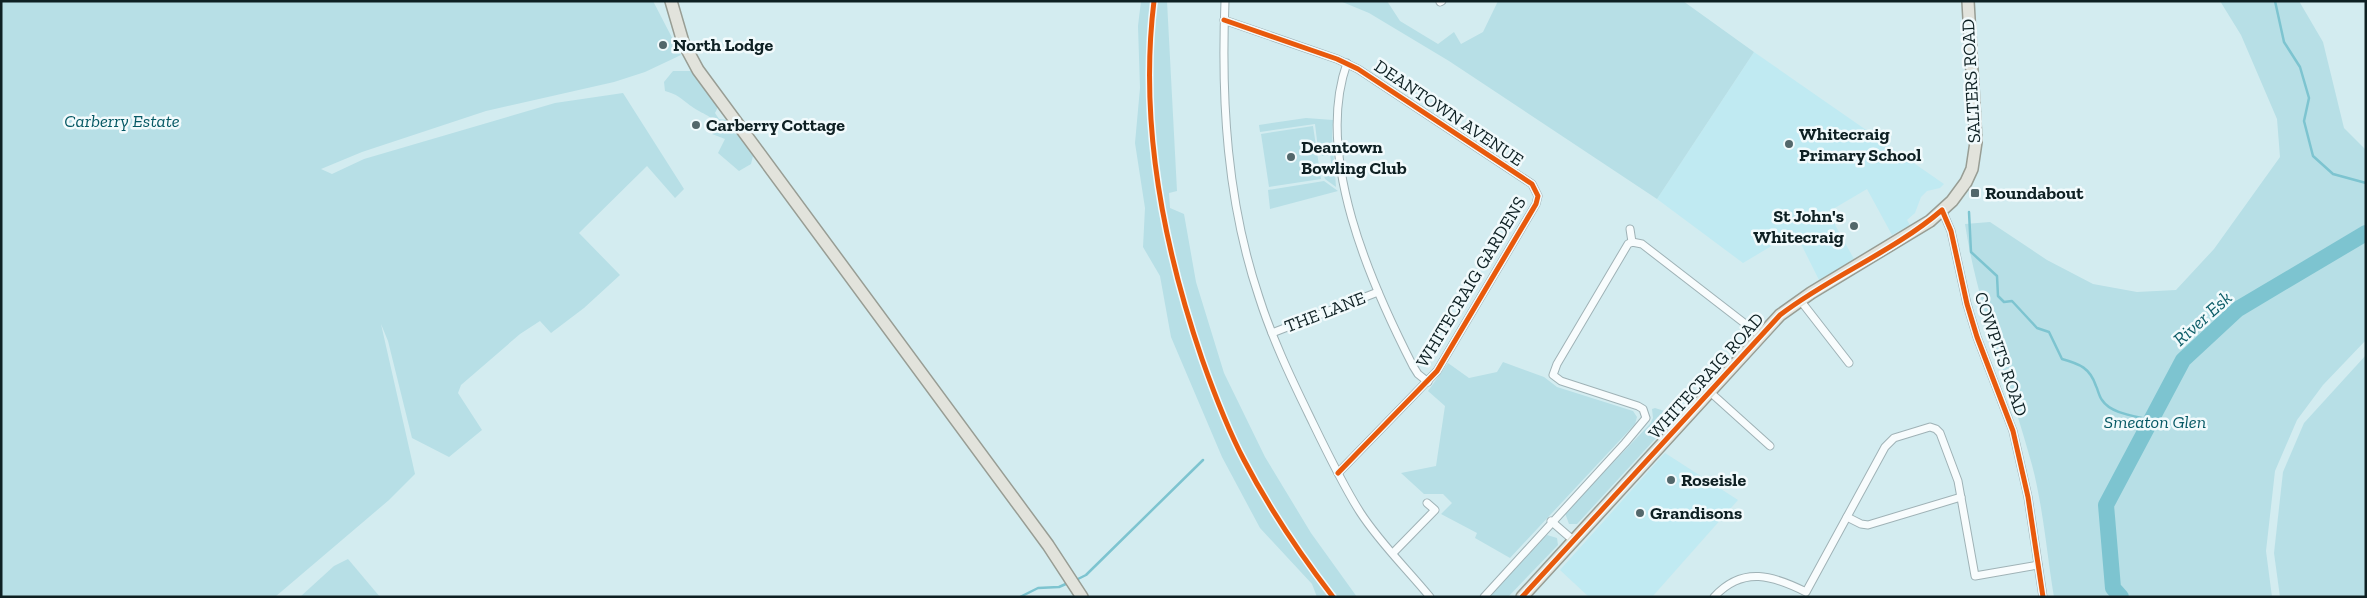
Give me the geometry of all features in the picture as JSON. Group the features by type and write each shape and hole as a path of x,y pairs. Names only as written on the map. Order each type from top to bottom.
{"main road":[{"path":"671,1 683,42 698,70 1069,574 1081,595"},
{"name":"SALTERS ROAD","path":"1942,210 1966,182 1972,169 1976,142 1968,1"},
{"name":"WHITECRAIG ROAD","path":"1522,597 1780,316 1800,300 1923,226 1942,210"}],"street":[{"path":"1224,1 1226,121 1232,180 1246,254 1272,333 1300,397 1338,473 1361,513 1430,597"},
{"name":"DEANTOWN AVENUE","path":"1224,20 1347,63 1532,184 1538,196"},
{"path":"1347,63 1340,98 1338,124 1339,160 1350,213 1378,292 1413,366 1418,374 1428,382"},
{"name":"WHITECRAIG GARDENS","path":"1338,473 1428,382 1443,362 1536,204 1538,196"},
{"name":"COWPITS ROAD","path":"1942,210 1951,232 1967,304 2013,431 2028,498 2043,597"},
{"path":"1630,228 1632,242"},
{"path":"1632,242 1642,244 1761,336"},
{"path":"1484,597 1646,418 1643,409 1638,406 1561,381 1553,375 1557,364 1625,248 1632,242"},
{"name":"THE LANE","path":"1272,333 1378,292"},
{"path":"1800,300 1849,363"},
{"name":"WHITECRAIG ROAD","path":"1710,392 1770,446"},
{"path":"1714,597 1730,584 1755,576 1781,580 1806,592 1889,442 1894,438 1930,427 1940,433 1958,481 1975,576 2038,565"},
{"path":"1847,517 1861,524 1868,525 1961,497"},
{"path":"1393,553 1435,510 1427,503"},
{"path":"1551,521 1574,541"}],"shaded area":[{"name":"Whitecraig Primary School","path":"1754,52 1944,184 1940,188 1927,191 1921,197 1915,213 1907,220 1910,225 1892,235 1867,189 1828,212 1854,259 1819,280 1795,232 1743,263 1657,199"},
{"name":"Grandisons","path":"1665,453 1738,500 1652,597 1589,597 1560,570"}],"green space":[{"name":"Carberry Estate","path":"1,1 653,1 681,55 645,72 614,82 486,111 362,152 321,169 332,174 364,159 555,103 623,93 684,189 675,198 647,166 579,233 620,275 584,308 551,333 540,321 520,334 461,385 458,393 482,430 449,457 412,438 388,341 381,324 415,474 389,500 275,597 1,597"},
{"path":"1141,1 1167,1 1177,191 1169,193 1170,208 1184,214 1196,282 1224,373 1265,457 1311,533 1357,597 1317,597 1312,584 1260,528 1222,457 1171,337 1160,276 1143,247 1145,208 1135,143 1140,88 1138,26"},
{"path":"1340,1 1387,1 1400,21 1438,44 1454,32 1461,44 1483,32 1498,1 1683,1 1754,52 1657,199 1449,61 1369,13"},
{"name":"Smeaton Glen","path":"2220,1 2299,1 2323,42 2344,128 2366,150 2366,340 2323,385 2297,420 2275,471 2266,551 2272,597 2054,597 2036,481 1986,316 1965,224 1990,222 2047,260 2093,284 2137,292 2176,290 2214,249 2280,157 2277,119 2241,35"},
{"path":"673,71 692,71 718,107 715,113 719,119 729,120 753,156 751,164 739,171 718,153 725,139 712,134 715,122 680,97 665,91 664,82"},
{"path":"1306,118 1333,120 1332,135 1336,187 1325,179 1324,176 1333,175 1330,155 1322,156 1320,149 1318,149 1315,124 1260,132 1259,125"},
{"name":"Deantown Bowling Club","path":"1313,126 1321,179 1269,187 1261,134"},
{"path":"1324,181 1338,191 1270,209 1268,190"},
{"path":"2366,355 2366,597 2280,597 2274,553 2283,472 2304,423"},
{"path":"1503,362 1544,377 1557,387 1633,411 1637,417 1635,424 1510,558 1475,538 1477,533 1441,514 1452,503 1443,494 1424,494 1401,473 1436,466 1445,406 1428,391 1448,363 1469,378 1497,372"},
{"path":"1655,408 1677,415 1577,524 1569,524 1565,513 1650,424 1653,418 1652,409"},
{"path":"1547,535 1557,538 1558,545 1508,597 1489,597"},
{"path":"348,559 380,597 300,597 334,566"}],"waterway":[{"path":"2275,1 2284,42 2300,67 2309,98 2304,121 2313,156 2333,174 2366,183"},
{"path":"1969,212 1971,252 1997,276 1998,296 2004,302 2012,301 2037,328 2049,332 2062,359 2079,365 2091,375 2106,405 2124,414 2151,420"},
{"name":"River Esk","path":"2121,597 2113,588 2106,505 2183,360 2238,309 2366,233"},
{"path":"1076,580 1086,575 1203,460"},
{"path":"1020,597 1038,588 1059,587 1068,583"}],"cycle path":[{"path":"1154,1 1150,46 1152,137 1166,228 1188,316 1216,397 1244,460 1286,530 1333,597"},
{"path":"1224,20 1337,59 1358,69 1532,184 1538,196 1536,204 1437,371 1338,473"},
{"path":"1522,597 1780,315 1820,288 1903,239 1942,210 1951,231 1967,304 1977,337 2013,431 2028,497 2043,597"}],"place":[{"name":"North Lodge","path":"663,45"},
{"name":"Carberry Cottage","path":"696,125"},
{"name":"Whitecraig Primary School","path":"1789,144"},
{"name":"Deantown Bowling Club","path":"1291,157"},
{"name":"Roundabout","path":"1975,193"},
{"name":"St John's Whitecraig","path":"1854,226"},
{"name":"Roseisle","path":"1671,480"},
{"name":"Grandisons","path":"1640,513"}]}
